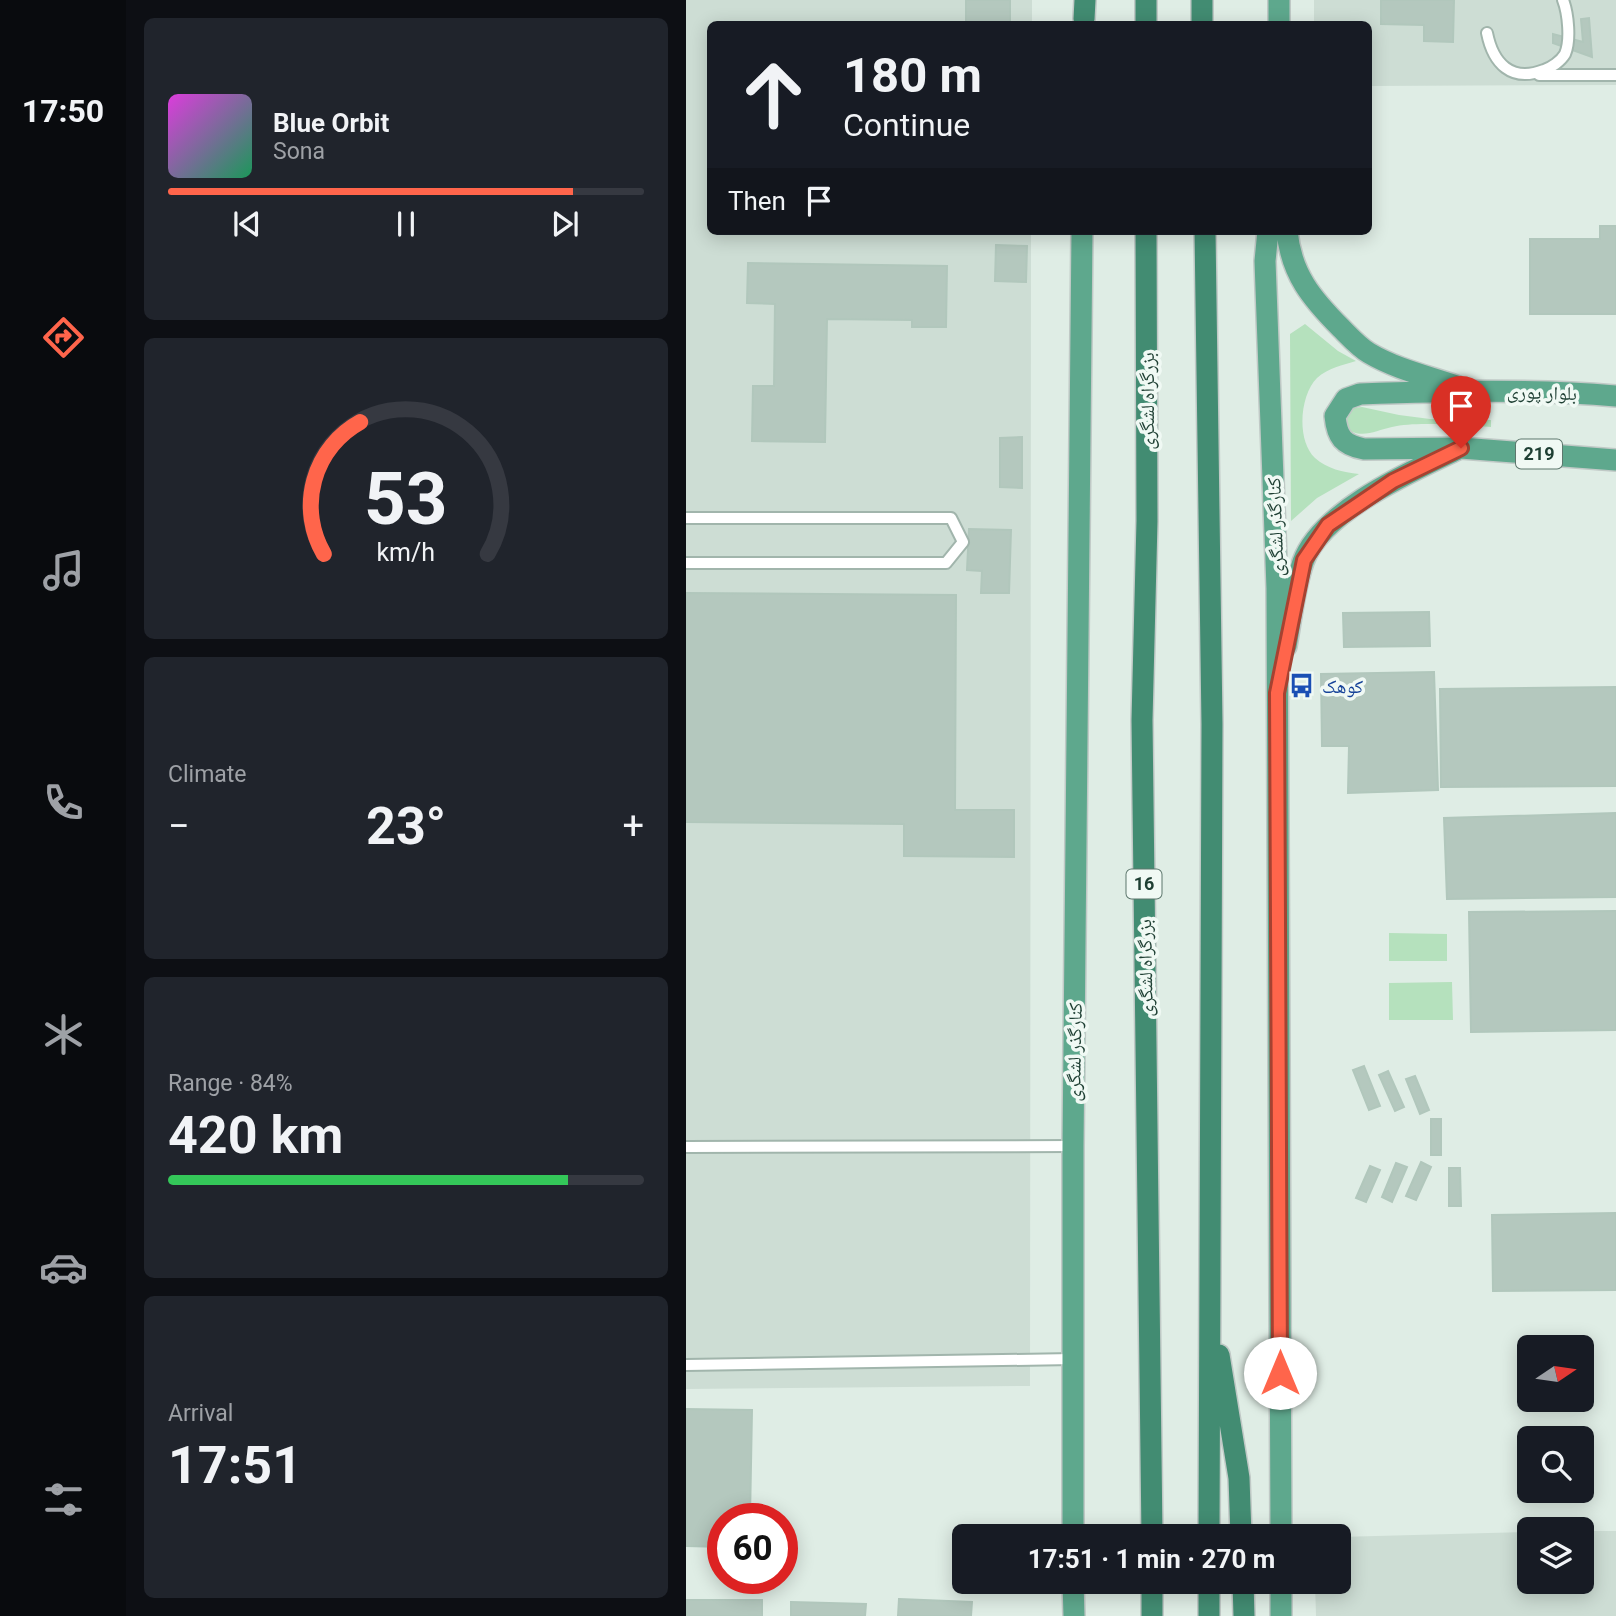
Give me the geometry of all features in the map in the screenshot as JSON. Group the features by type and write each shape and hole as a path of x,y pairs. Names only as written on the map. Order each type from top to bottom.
{"highway":[{"path":"1146,0 1146,21"},
{"path":"1202,0 1202,21"},
{"name":"بزرگراه لشگری","path":"1146,235 1147,522 1142,720 1152,1524"},
{"path":"1205,235 1212,724 1209,1524"},
{"path":"1209,1287 1239,1478 1241,1524"},
{"path":"1152,1594 1152,1616"},
{"path":"1209,1594 1209,1616"},
{"path":"1243,1594 1244,1616"}],"main road":[{"path":"1279,0 1279,21"},
{"name":"کنارگذر لشگری","path":"1073,1524 1073,1146 1082,235"},
{"name":"کنارگذر لشگری","path":"1268,235 1265,261 1277,588 1281,1524"},
{"path":"1287,235 1289,251 1306,290 1353,340 1369,353 1398,367 1468,390"},
{"path":"1461,448 1364,449 1348,446 1339,436 1335,416 1346,399 1360,394 1468,390"},
{"name":"بلوار پوری","path":"1468,390 1557,391 1616,396"},
{"path":"1277,693 1304,560 1328,525 1393,481 1461,448"},
{"name":"219","path":"1461,448 1616,460"},
{"path":"1073,1594 1073,1616"},
{"path":"1281,1594 1281,1616"}],"lane":[{"path":"1532,75 1552,67 1565,54 1568,26 1563,0"},
{"path":"1487,33 1490,49 1497,61 1514,73 1616,75"},
{"path":"686,518 951,517 963,542 946,563 686,563"},
{"path":"686,1147 1073,1146"},
{"path":"686,1365 1073,1359"}],"shaded area":[{"path":"686,0 1032,0 1032,21 707,21 707,235 1031,235 1030,1386 686,1389"},
{"path":"1314,0 1616,0 1616,85 1372,86 1372,21 1314,21"},
{"path":"1594,1531 1616,1531 1616,1616 1316,1616 1315,1594 1351,1594 1351,1537 1517,1532 1517,1594 1594,1594"}],"green space":[{"path":"1305,324 1338,351 1356,361 1326,372 1311,386 1302,418 1305,440 1309,450 1320,462 1359,474 1317,498 1291,521 1290,334"},
{"path":"1362,407 1430,419 1491,420 1491,427 1415,424 1366,434 1355,433 1350,431 1347,416 1353,408"},
{"path":"1389,933 1447,934 1447,961 1389,961"},
{"path":"1452,982 1453,1020 1389,1020 1389,983"}],"building":[{"path":"966,0 1010,0 1010,21 966,21"},
{"path":"1381,0 1454,0 1453,42 1424,41 1424,25 1381,24"},
{"path":"1589,18 1592,57 1553,43 1553,34 1583,42 1581,19"},
{"path":"1600,226 1616,226 1616,314 1530,314 1530,239 1600,239"},
{"path":"996,245 1027,246 1026,282 995,281"},
{"path":"748,263 947,266 946,327 912,327 912,320 827,319 825,442 752,441 753,386 774,386 775,304 747,303"},
{"path":"1022,437 1022,488 1000,487 1000,438"},
{"path":"969,529 1011,530 1009,593 981,593 982,571 967,570"},
{"path":"686,593 956,595 955,810 1014,810 1014,857 904,856 904,824 686,822"},
{"path":"1429,612 1430,646 1344,647 1343,613"},
{"path":"1434,672 1438,790 1348,793 1349,746 1322,746 1321,674"},
{"path":"1616,687 1616,786 1441,787 1440,689"},
{"path":"1616,813 1616,897 1447,899 1444,818"},
{"path":"1616,911 1616,1030 1471,1032 1469,912"},
{"path":"1364,1066 1380,1106 1369,1110 1353,1070"},
{"path":"1388,1071 1404,1107 1395,1111 1379,1075"},
{"path":"1415,1076 1429,1110 1420,1114 1406,1079"},
{"path":"1431,1119 1441,1119 1441,1155 1431,1155"},
{"path":"1421,1162 1431,1167 1416,1200 1406,1196"},
{"path":"1396,1163 1407,1167 1392,1202 1382,1197"},
{"path":"1370,1166 1380,1170 1366,1202 1356,1198"},
{"path":"1449,1168 1460,1168 1461,1206 1449,1206"},
{"path":"1616,1213 1616,1290 1493,1291 1492,1215"},
{"path":"686,1409 752,1410 750,1503 707,1503 707,1547 686,1546"},
{"path":"899,1599 972,1602 971,1616 898,1616"},
{"path":"686,1600 762,1600 762,1616 686,1616"},
{"path":"791,1602 866,1604 865,1616 791,1616"}],"place":[{"name":"کوهک","path":"1302,686"}],"route":[{"path":"1280,1373 1277,693 1291,620 1304,560 1328,525 1393,481 1461,448"}]}
